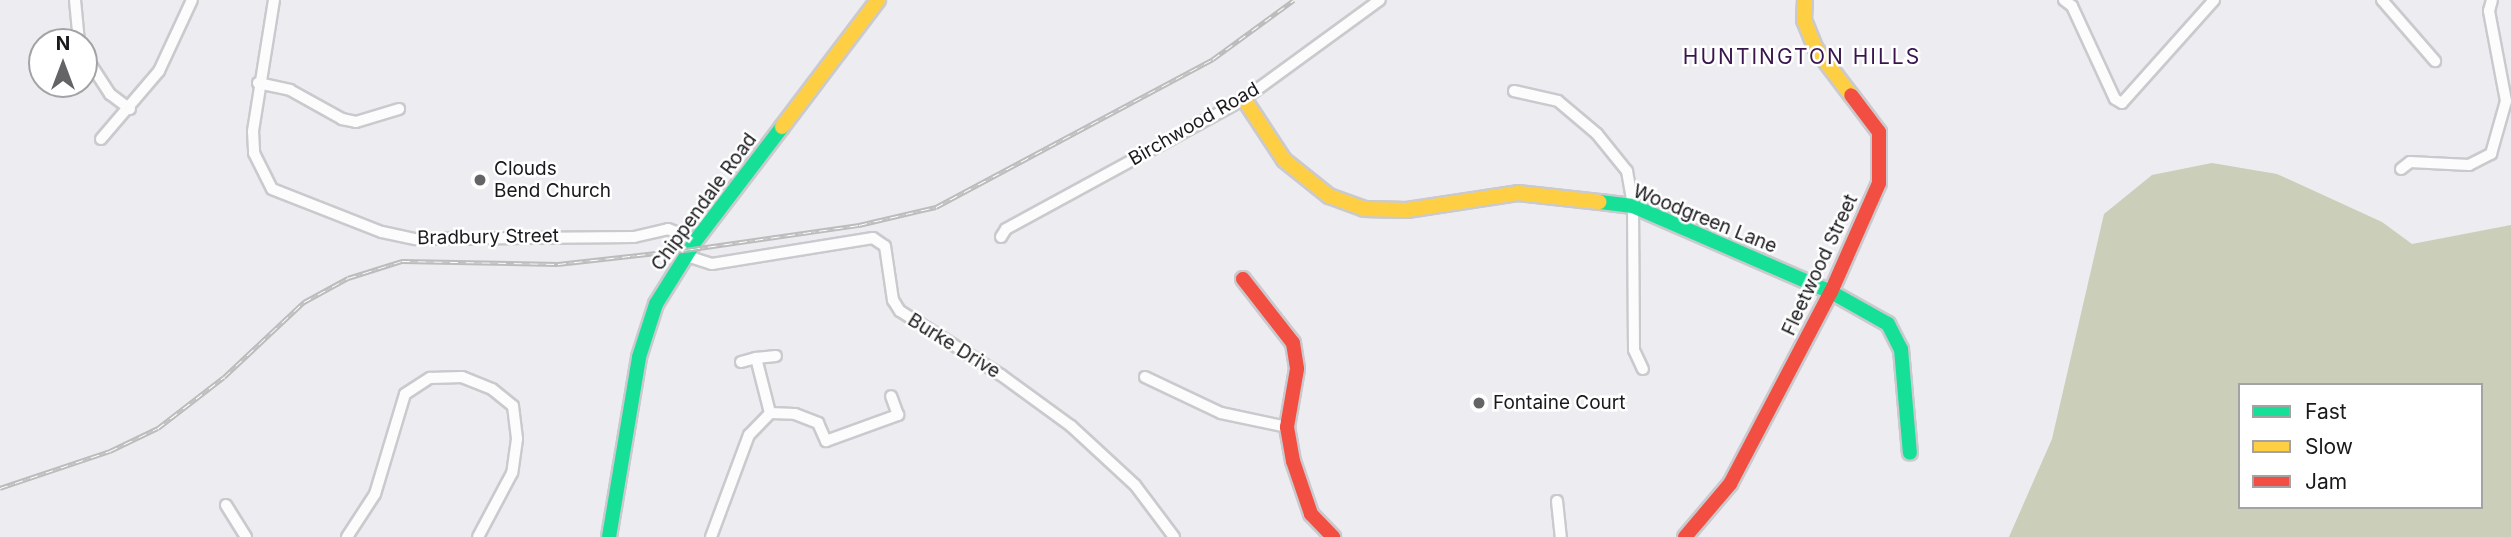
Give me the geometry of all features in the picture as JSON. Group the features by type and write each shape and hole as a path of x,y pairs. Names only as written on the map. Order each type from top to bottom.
{"street":[{"path":"75,0 78,28"},
{"path":"101,139 130,109 164,62 192,0"},
{"name":"Bradbury Street","path":"274,0 258,83 254,152 272,189 356,223 416,239 634,237 668,229 696,240"},
{"name":"Chippendale Road","path":"609,537 643,338 656,304 696,240 878,0"},
{"name":"Birchwood Road","path":"1001,237 1006,229 1244,99 1380,0"},
{"name":"Fleetwood Street","path":"1685,537 1730,484 1831,292 1879,183 1879,132 1816,49 1804,20 1805,0"},
{"path":"2064,0 2072,6 2115,99 2122,103 2214,0"},
{"path":"2382,0 2435,61"},
{"path":"2401,169 2410,162 2469,165 2491,154 2506,101 2489,10 2492,0"},
{"path":"98,76 110,94 130,109"},
{"path":"258,83 290,90 342,120 373,118 399,109"},
{"path":"1514,91 1558,102 1597,134 1627,171 1633,206 1633,350 1643,369"},
{"name":"Woodgreen Lane","path":"1244,99 1284,160 1329,196 1364,209 1406,209 1518,193 1633,206 1831,292 1888,324 1901,349 1910,453"},
{"name":"Burke Drive","path":"687,256 712,264 873,238 885,246 892,300 900,311 1001,374 1071,426 1135,485 1174,537"},
{"path":"1242,279 1293,343 1297,369 1287,428 1311,514 1333,537"},
{"path":"741,362 776,356"},
{"path":"756,358 769,413"},
{"path":"347,537 375,494 405,394 430,378 462,377 492,389 513,406 517,439 512,473 478,537"},
{"path":"1145,377 1221,414 1287,428"},
{"path":"711,537 749,435 769,413 795,414 818,423 826,441 898,415 891,396"},
{"path":"1557,501 1561,537"},
{"path":"226,505 246,537"}],"green space":[{"path":"2212,163 2277,174 2382,222 2412,244 2511,225 2511,537 2009,537 2052,439 2104,214 2152,175"}],"railway":[{"path":"0,488 110,451 158,428 224,377 304,302 348,278 402,261 558,264 692,249 859,225 936,207 1213,59 1294,0"}],"traffic: fast":[{"path":"609,537 639,357 656,304 696,240 782,127"},
{"path":"1600,202 1633,206 1831,292 1888,324 1901,349 1910,453"}],"traffic: slow":[{"path":"782,127 878,0"},
{"path":"1805,0 1804,20 1816,49 1851,95"},
{"path":"1244,99 1284,160 1329,196 1364,209 1407,210 1518,193 1600,202"}],"traffic: jam":[{"path":"1685,537 1730,484 1831,292 1879,183 1879,132 1851,95"},
{"path":"1243,279 1293,343 1297,369 1287,427 1293,461 1311,514 1333,537"}],"place":[{"name":"Clouds Bend Church","path":"480,180"},
{"name":"Fontaine Court","path":"1479,403"}],"district":[{"name":"HUNTINGTON HILLS","path":"1802,57"}]}
